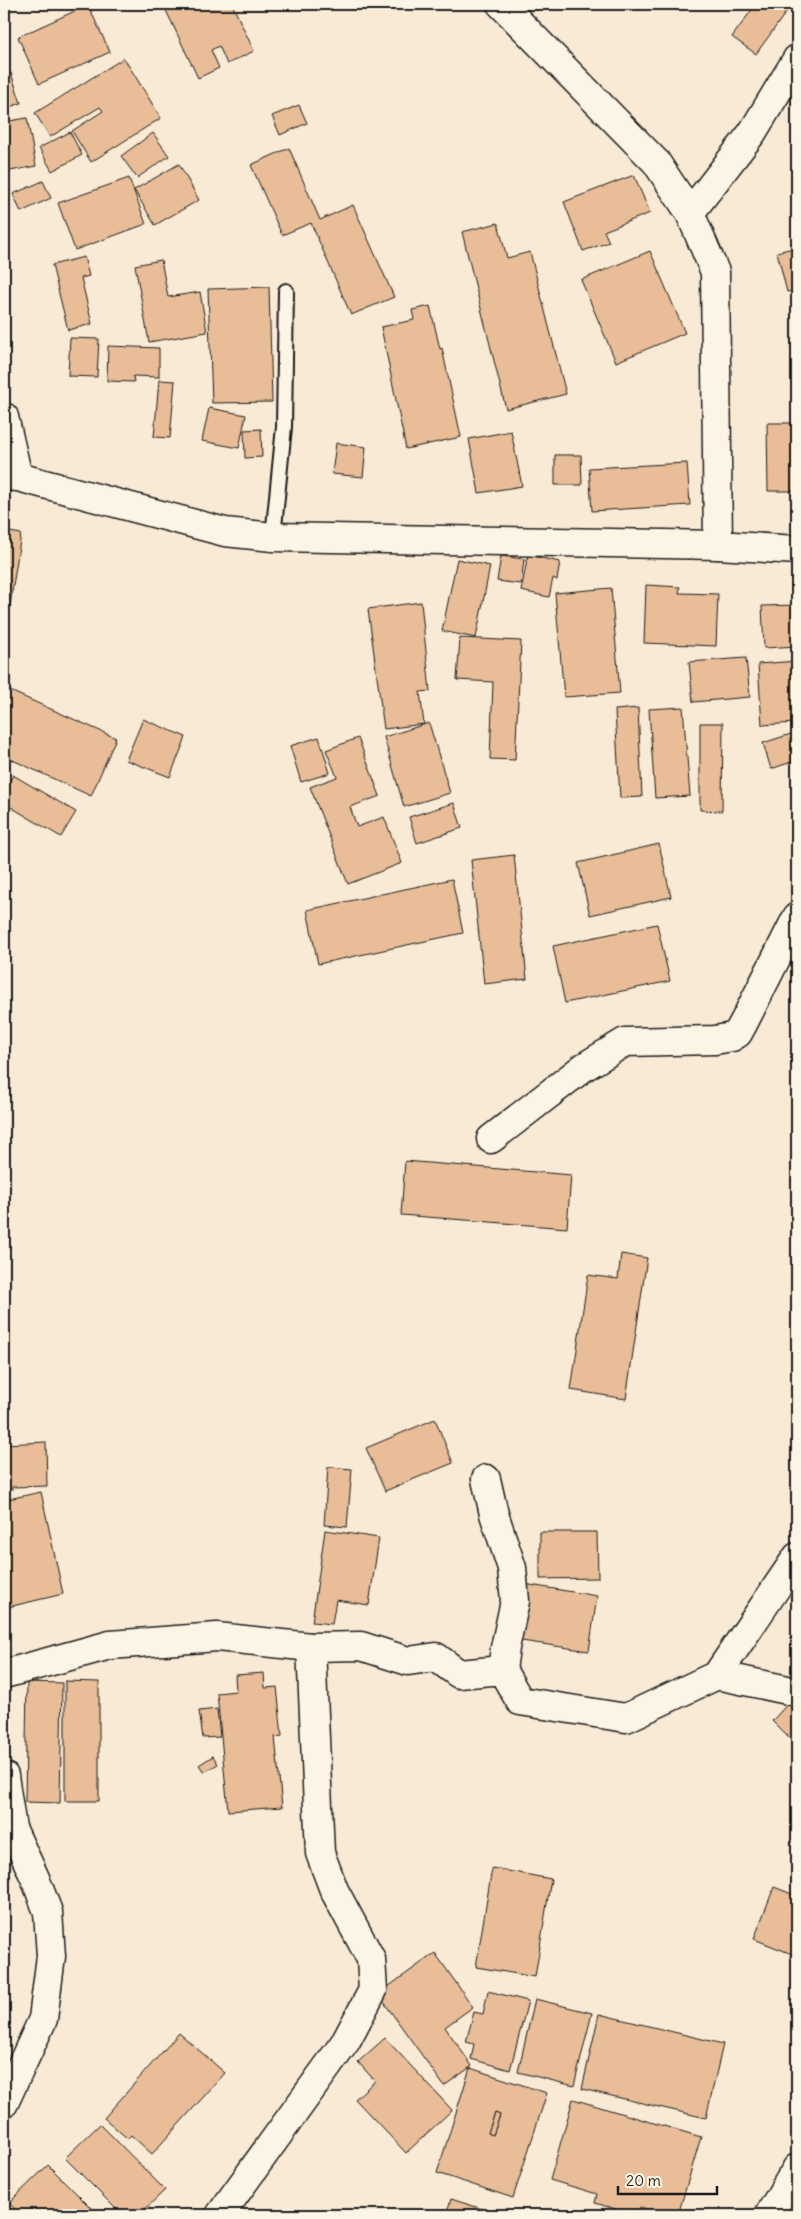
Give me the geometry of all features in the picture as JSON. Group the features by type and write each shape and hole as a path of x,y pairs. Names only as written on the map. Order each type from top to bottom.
{"street":[{"path":"501,4 656,162 690,213 715,272 718,545"},
{"path":"690,213 752,133 797,59"},
{"path":"4,417 11,476 225,532 273,537 718,545 797,550"},
{"path":"491,1139 584,1067 625,1042 714,1040 732,1037 738,1033 797,917"},
{"path":"486,1479 494,1514 512,1568 515,1601 502,1670 520,1701 626,1718 717,1674 797,1557"},
{"path":"4,1674 110,1645 217,1637 311,1647 361,1646 408,1661 436,1657 459,1674 502,1670"},
{"path":"220,2215 346,2042 374,1990 371,1959 334,1890 320,1853 311,1647"},
{"path":"717,1674 797,1692"},
{"path":"4,1776 12,1828 48,1912 51,1956 43,2019 4,2103"},
{"path":"769,2215 797,2168"}],"lane":[{"path":"273,537 284,428 286,291"}],"building":[{"path":"163,4 232,4 254,51 227,64 219,46 211,50 219,68 198,78"},
{"path":"756,4 792,4 756,54 732,37"},
{"path":"88,5 110,52 39,84 18,37"},
{"path":"124,58 161,118 91,162 72,131 103,111 100,107 50,137 35,113"},
{"path":"11,73 21,103 4,109 4,75"},
{"path":"299,105 307,123 280,135 272,116"},
{"path":"27,118 36,166 10,171 4,136 4,122"},
{"path":"70,132 82,155 52,171 39,148"},
{"path":"153,133 169,156 137,178 121,156"},
{"path":"289,148 320,220 353,205 394,297 351,315 311,223 282,235 251,165"},
{"path":"179,164 199,200 155,225 134,190"},
{"path":"634,175 650,213 604,231 609,242 583,251 564,202"},
{"path":"129,178 146,224 75,250 58,203"},
{"path":"43,181 51,198 21,212 13,194"},
{"path":"498,223 507,258 530,252 566,394 506,409 462,232"},
{"path":"797,247 797,290 787,292 777,252"},
{"path":"650,251 685,333 616,362 581,280"},
{"path":"84,257 89,276 81,278 92,324 68,330 52,265"},
{"path":"161,260 168,297 200,292 207,332 149,342 135,265"},
{"path":"269,287 272,402 212,403 208,289"},
{"path":"430,306 440,349 442,348 461,437 406,449 381,327 414,320 412,310"},
{"path":"70,338 99,339 97,377 68,376"},
{"path":"108,346 159,348 159,377 133,376 134,382 107,381"},
{"path":"159,380 175,381 170,438 154,437"},
{"path":"209,408 246,415 239,448 202,441"},
{"path":"767,423 797,423 797,491 768,491"},
{"path":"261,429 262,457 245,458 244,430"},
{"path":"511,431 522,486 479,493 469,439"},
{"path":"336,443 366,447 363,477 332,474"},
{"path":"555,455 581,455 582,485 555,485"},
{"path":"687,463 690,505 592,511 589,468"},
{"path":"4,531 21,534 4,645"},
{"path":"528,555 560,562 557,580 553,578 549,597 521,591"},
{"path":"501,556 524,559 521,584 497,581"},
{"path":"457,559 490,566 476,638 442,631"},
{"path":"646,585 680,587 679,593 718,594 716,646 644,643"},
{"path":"611,588 620,693 564,697 555,593"},
{"path":"421,602 430,691 420,692 424,724 384,729 368,609"},
{"path":"797,605 797,646 764,648 762,606"},
{"path":"460,638 521,641 515,760 490,759 493,682 457,680"},
{"path":"746,658 750,697 693,702 689,662"},
{"path":"797,661 797,723 762,725 758,664"},
{"path":"8,690 116,738 91,796 4,756 4,700"},
{"path":"683,707 690,796 655,798 649,709"},
{"path":"638,708 642,797 620,798 615,710"},
{"path":"143,719 186,737 170,777 126,760"},
{"path":"429,723 450,793 404,807 384,737"},
{"path":"700,723 723,723 722,811 700,810"},
{"path":"791,734 797,753 797,760 771,769 763,743"},
{"path":"319,737 330,773 301,782 290,746"},
{"path":"358,738 380,796 350,807 357,827 384,817 402,863 348,884 310,787 337,777 326,750"},
{"path":"13,775 76,812 61,837 4,803 4,791"},
{"path":"454,803 462,828 417,843 409,817"},
{"path":"659,844 671,897 590,915 578,863"},
{"path":"514,855 527,979 484,984 471,860"},
{"path":"452,879 463,933 318,964 307,910"},
{"path":"657,924 670,981 565,1003 553,946"},
{"path":"405,1161 571,1175 567,1228 401,1215"},
{"path":"621,1254 647,1258 626,1399 571,1390 588,1275 618,1279"},
{"path":"435,1419 453,1463 385,1491 366,1448"},
{"path":"46,1442 47,1486 12,1487 12,1490 4,1490 4,1444"},
{"path":"328,1467 352,1469 347,1527 324,1525"},
{"path":"41,1492 63,1594 4,1608 4,1500"},
{"path":"325,1530 379,1538 369,1605 336,1600 332,1624 312,1622"},
{"path":"540,1532 597,1532 598,1578 540,1579"},
{"path":"524,1584 597,1596 589,1651 515,1640"},
{"path":"264,1673 265,1688 277,1687 282,1736 275,1737 282,1807 228,1811 217,1693 236,1691 235,1675"},
{"path":"65,1681 99,1682 99,1801 65,1801"},
{"path":"27,1682 62,1683 60,1803 25,1802"},
{"path":"793,1698 797,1702 797,1746 772,1721"},
{"path":"217,1709 220,1737 203,1738 199,1711"},
{"path":"213,1756 218,1764 204,1772 199,1765"},
{"path":"492,1868 551,1879 535,1977 476,1967"},
{"path":"774,1887 797,1896 797,1956 754,1939"},
{"path":"435,1953 473,2007 445,2027 472,2066 444,2086 378,1994"},
{"path":"488,1991 528,2001 510,2070 471,2059 474,2044 466,2042 474,2012 483,2014"},
{"path":"535,1999 592,2013 574,2086 518,2072"},
{"path":"599,2014 723,2044 706,2118 582,2089"},
{"path":"179,2033 225,2073 152,2154 131,2135 128,2139 104,2118"},
{"path":"385,2038 452,2110 406,2153 355,2099 375,2081 358,2062"},
{"path":"470,2068 547,2093 513,2198 437,2173","holes":["495,2113 500,2115 493,2135 488,2133"]},
{"path":"573,2099 701,2137 678,2215 667,2215 640,2207 636,2215 595,2203 597,2194 550,2180"},
{"path":"495,2113 500,2115 493,2135 488,2133"},
{"path":"100,2124 165,2190 139,2215 122,2215 65,2158"},
{"path":"48,2165 98,2215 21,2215 9,2203"},
{"path":"451,2199 502,2215 446,2215"}]}
